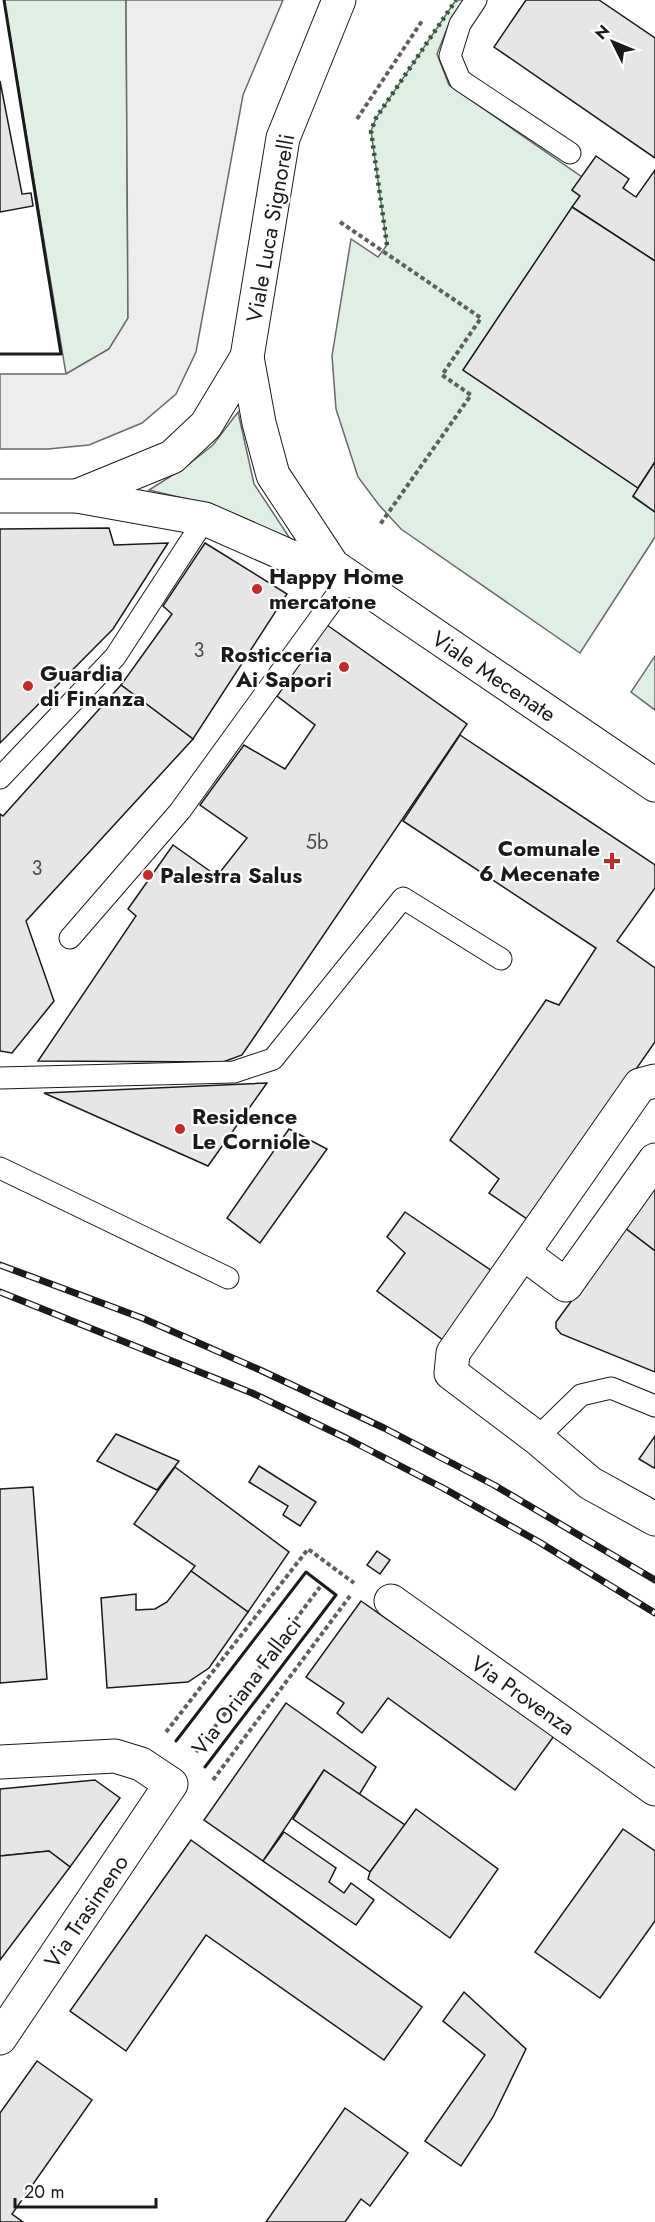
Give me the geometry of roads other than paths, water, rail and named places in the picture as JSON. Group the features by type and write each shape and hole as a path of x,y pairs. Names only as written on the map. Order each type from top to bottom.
{"street":[{"name":"Viale Luca Signorelli","path":"339,0 283,138 248,357 259,423 273,476 341,572"},
{"name":"Viale Luca Signorelli","path":"76,496 172,457 206,425 248,357"},
{"path":"0,496 76,496 205,519 289,556 341,572"},
{"name":"Viale Mecenate","path":"341,572 655,785"},
{"path":"655,1081 640,1085 453,1353 451,1373 537,1438 590,1483 655,1519"},
{"path":"523,1253 566,1285 655,1160"},
{"name":"Via Provenza","path":"391,1601 655,1789"},
{"name":"Via Trasimeno","path":"0,1762 115,1756 141,1764 171,1784 0,2038"}],"lane":[{"path":"476,0 460,24 450,56 460,80 570,153"},
{"path":"0,777 115,657 205,519"},
{"path":"70,938 180,811 341,572"},
{"path":"0,1078 234,1072 273,1059 403,898 501,959"},
{"path":"0,1168 228,1278"},
{"path":"537,1438 581,1395 611,1388 655,1406"}],"railway":[{"path":"0,1265 142,1318 384,1428 494,1485 655,1580"},
{"path":"0,1292 252,1393 346,1438 443,1488 539,1542 655,1613"}],"place":[{"name":"Happy Home mercatone","path":"257,589"},
{"name":"Rosticceria Ai Sapori","path":"344,667"},
{"name":"Guardia di Finanza","path":"28,686"},
{"name":"Comunale 6 Mecenate","path":"612,861"},
{"name":"Palestra Salus","path":"148,875"},
{"name":"Residence Le Corniole","path":"180,1129"}]}
